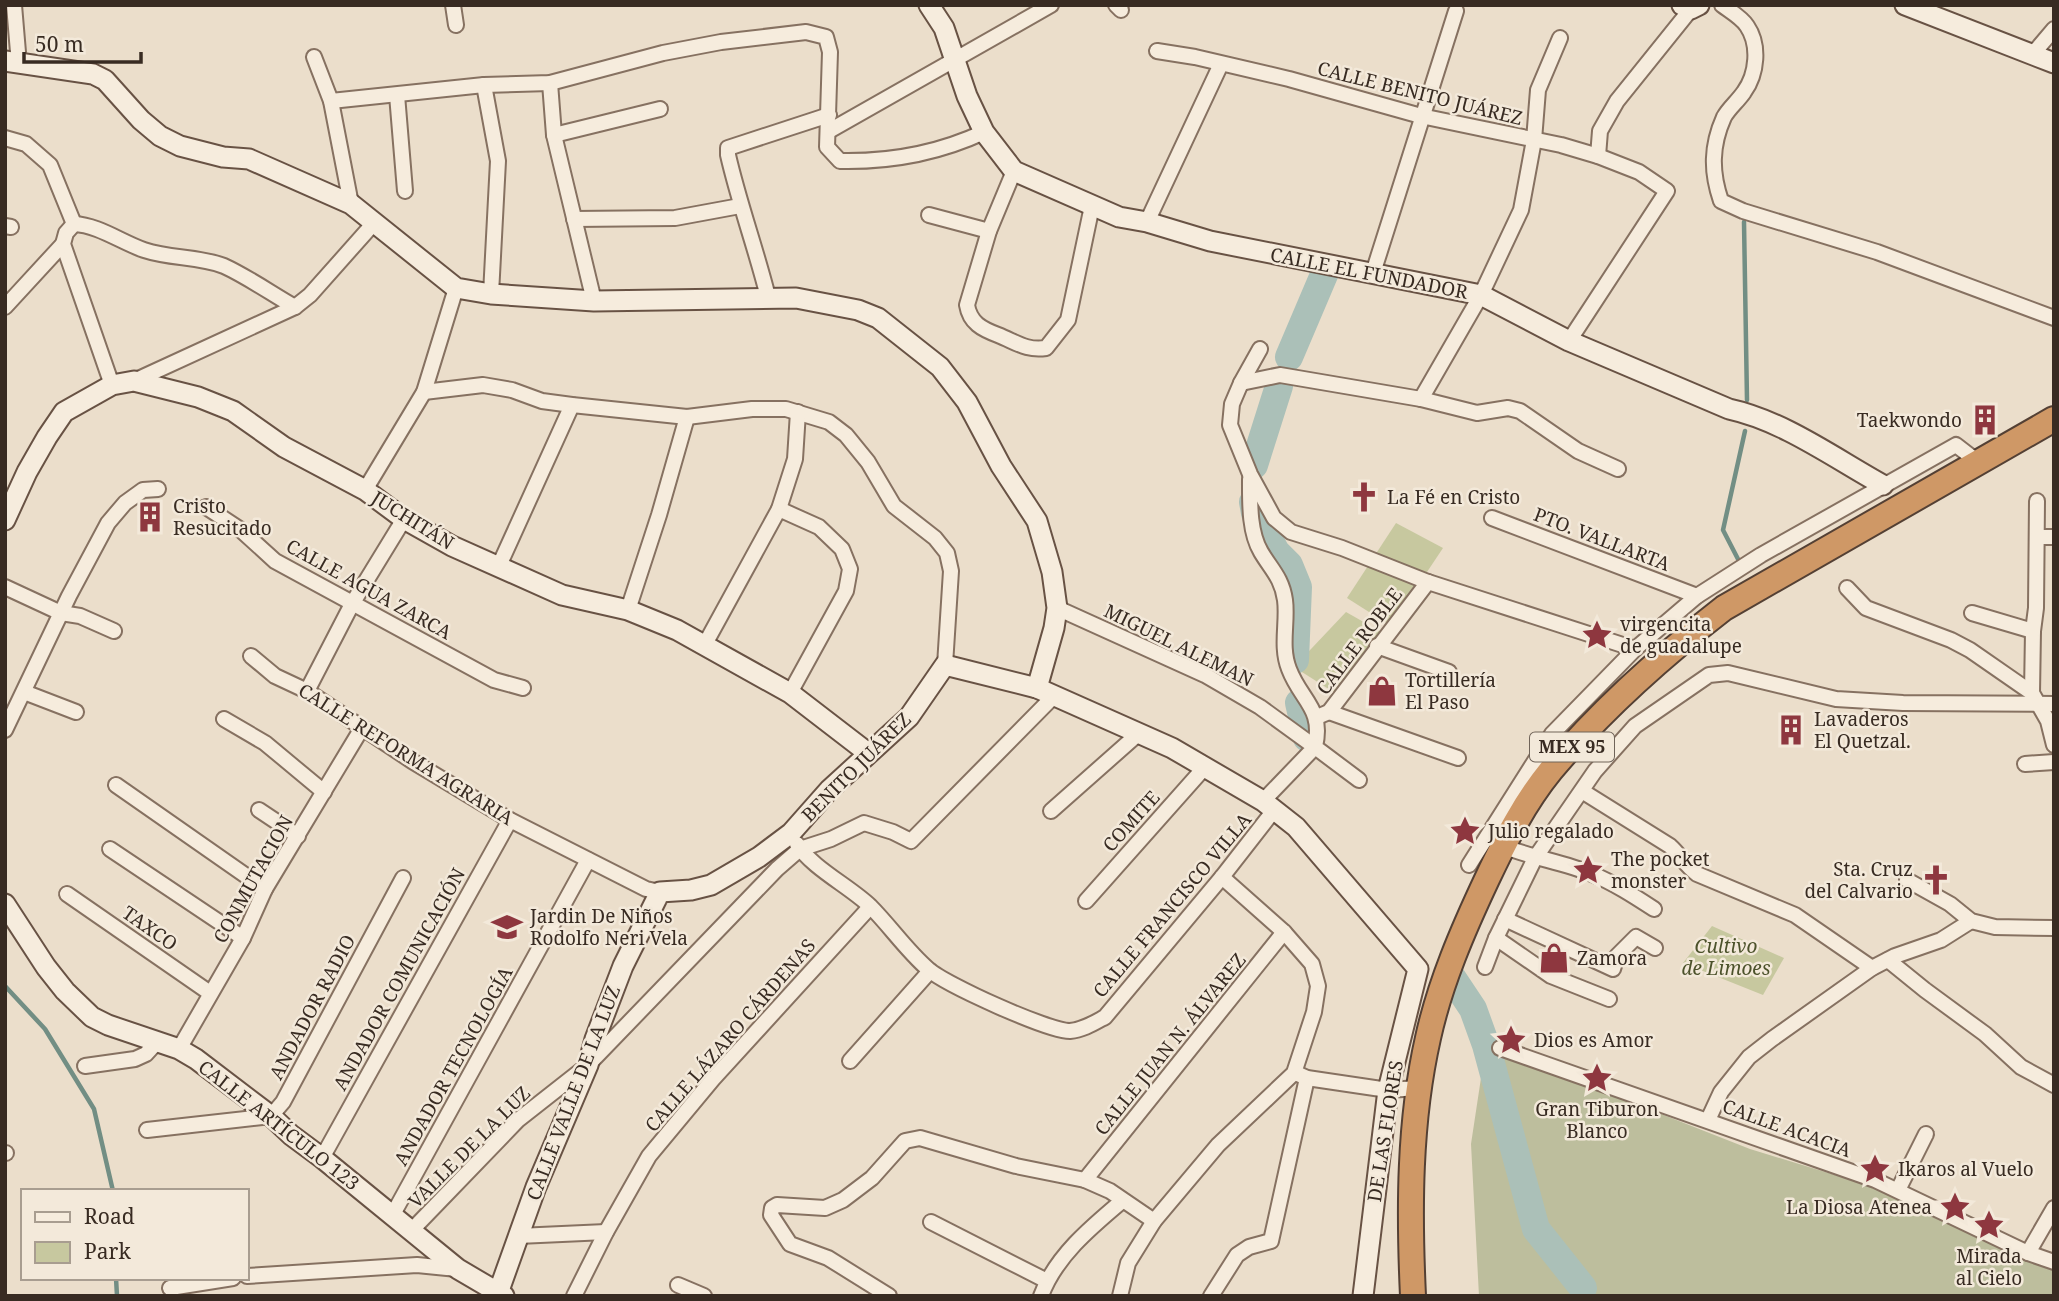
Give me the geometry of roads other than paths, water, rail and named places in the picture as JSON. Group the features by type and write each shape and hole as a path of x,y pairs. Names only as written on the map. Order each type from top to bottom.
{"highway":[{"name":"MEX 95","path":"1413,1296 1409,1220 1419,1088 1428,1037 1444,980 1471,914 1503,846 1551,771 1612,704 1678,644 1724,608 2054,419"}],"street":[{"path":"14,5 12,63 93,74 105,80 141,120 160,136 180,146 223,157 249,159 351,204 456,288 491,294 594,301 796,298 858,310 878,318 940,368 967,402 1001,466 1037,521 1052,572 1057,608 1046,692 911,841 864,822 831,839 795,841"},
{"path":"453,5 456,25"},
{"name":"CALLE EL FUNDADOR","path":"929,5 944,28 967,96 984,132 1014,171 1119,217 1147,222 1210,241 1321,265 1481,295 1569,341 1729,409 1754,415 1883,485"},
{"path":"829,131 1051,5"},
{"path":"1722,5 1747,25 1756,48 1754,68 1746,90 1725,115 1712,159 1714,182 1721,201 1743,211 1877,252 2054,318"},
{"path":"1905,5 2054,63"},
{"path":"1598,156 1600,131 1616,101 1691,6"},
{"path":"1373,273 1456,11"},
{"path":"2032,55 2054,29"},
{"path":"331,101 484,85 550,83 663,53 720,42 806,32 826,37 830,52 827,147 840,161 903,157 961,143 984,132"},
{"path":"1421,399 1481,295 1521,210 1534,140 1538,90 1560,38"},
{"name":"CALLE BENITO JUÁREZ","path":"1157,51 1289,79 1421,116 1598,156 1639,172 1667,191 1569,341"},
{"path":"314,57 331,101 351,204"},
{"path":"1147,222 1220,64"},
{"path":"550,83 554,135 594,301"},
{"path":"484,85 498,161 491,294"},
{"path":"397,95 405,191"},
{"path":"554,135 660,109"},
{"path":"768,297 740,206 728,148 829,115"},
{"path":"5,138 26,144 50,165 74,224"},
{"path":"1014,171 989,231 967,305 968,315 977,325 1016,345 1032,350 1046,348 1068,320 1092,206"},
{"path":"574,219 675,218 740,206"},
{"path":"929,215 989,231"},
{"path":"134,381 295,307 310,295 374,223"},
{"path":"5,307 63,244 66,233 74,224"},
{"path":"74,224 86,225 146,251 170,257 195,258 224,266 295,307"},
{"path":"63,244 112,385"},
{"path":"365,490 424,391 456,288"},
{"path":"1260,349 1241,383 1233,404 1230,425 1250,474 1274,519 1291,532 1342,548 1428,582 1635,649"},
{"path":"1241,383 1280,375 1421,399 1477,413 1488,413 1497,408 1520,411 1578,451 1618,469"},
{"name":"JUCHITÁN","path":"5,520 27,472 64,412 112,385 134,381 198,397 233,411 284,447 365,490 404,519 452,546 562,595 628,610 677,630 790,692 868,753"},
{"path":"424,391 483,385 512,390 542,401 572,405 687,417 752,409 786,409 828,422 846,435 868,462 894,506 935,538 947,553 951,571 946,665 1046,692 1172,748 1269,805"},
{"path":"498,568 572,405"},
{"path":"704,646 779,509 795,459 798,412"},
{"path":"628,610 687,417"},
{"path":"1469,864 1552,734 1635,649 1697,596 1761,555 1956,445 1978,463"},
{"path":"1250,474 1253,528 1260,551 1277,574 1285,600 1284,644 1289,669 1323,715 1458,758"},
{"path":"5,730 108,523 125,503 143,491 159,489"},
{"path":"2037,501 2036,608 2033,631 2042,700 2054,745"},
{"name":"CALLE AGUA ZARCA","path":"206,507 240,530 275,561 494,680 523,688"},
{"path":"779,509 819,527 842,549 850,569 846,591 790,692"},
{"name":"PTO. VALLARTA","path":"1492,518 1697,596"},
{"path":"307,691 352,604 404,519"},
{"path":"2037,537 2054,537"},
{"name":"CALLE ROBLE","path":"1323,715 1428,582"},
{"path":"5,587 61,613 80,616 114,631"},
{"path":"1847,588 1866,608 1951,640 1970,650 2042,700"},
{"name":"MIGUEL ALEMAN","path":"1057,608 1205,675 1260,707 1359,780"},
{"path":"1972,613 2033,631"},
{"path":"1377,646 1449,672"},
{"name":"CALLE REFORMA AGRARIA","path":"251,656 275,676 307,691 412,761 510,820 646,889 660,892 691,890 711,885 759,857 795,841"},
{"name":"BENITO JUÁREZ","path":"795,841 829,790 909,717 946,665"},
{"path":"1485,967 1535,858 1595,771 1635,726 1709,676 1728,673 1836,699 1903,703 2042,700"},
{"path":"24,692 76,712"},
{"path":"1315,747 1323,715"},
{"path":"224,719 265,743 324,792"},
{"name":"CONMUTACION","path":"179,1049 243,938 265,889 362,728"},
{"path":"1051,811 1138,734"},
{"name":"CALLE FRANCISCO VILLA","path":"795,841 870,907 930,971 987,1001 1050,1027 1070,1031 1088,1027 1105,1017 1222,877 1269,805 1315,747"},
{"path":"2025,764 2054,762"},
{"name":"COMITE","path":"1086,901 1205,767"},
{"path":"116,785 265,889"},
{"path":"1582,792 1670,846 1697,874 1795,915 1872,968"},
{"name":"DE LAS FLORES","path":"1269,805 1296,827 1418,969 1388,1090 1363,1296"},
{"path":"259,810 298,835"},
{"name":"ANDADOR COMUNICACIÓN","path":"322,1157 510,820"},
{"name":"VALLE DE LA LUZ","path":"411,1231 518,1120 588,1065 777,869 795,841"},
{"path":"1503,846 1592,874 1654,909"},
{"path":"110,849 243,938"},
{"name":"ANDADOR TECNOLOGÍA","path":"392,1216 588,860"},
{"path":"1211,1296 1237,1255 1249,1247 1271,1241 1318,986 1312,964 1284,932 1222,877"},
{"name":"ANDADOR RADIO","path":"271,1116 283,1102 403,878"},
{"path":"1907,880 1950,904 1971,921 1995,927 2054,928"},
{"name":"CALLE VALLE DE LA LUZ","path":"500,1295 518,1236 588,1065 622,966 660,892"},
{"name":"TAXCO","path":"67,894 210,993"},
{"name":"CALLE ARTÍCULO 123","path":"5,904 46,967 65,991 92,1017 179,1049 196,1059 271,1116 458,1269 500,1295"},
{"name":"CALLE LÁZARO CÁRDENAS","path":"574,1296 649,1156 713,1079 870,907"},
{"path":"1505,919 1613,970 1618,957 1636,937 1655,948"},
{"path":"1708,1121 1721,1093 1749,1057 1872,968 1941,940 1971,921"},
{"name":"CALLE JUAN N. ÁLVAREZ","path":"1085,1180 1284,932"},
{"path":"1496,938 1551,976 1609,999"},
{"path":"1888,960 1984,1034 2021,1067 2054,1085"},
{"path":"850,1061 930,971"},
{"path":"85,1066 135,1059 146,1054 158,1042"},
{"name":"CALLE ACACIA","path":"1500,1048 1875,1180 2028,1253 2054,1262"},
{"path":"1300,1075 1388,1090 1419,1088"},
{"path":"1120,1296 1129,1263 1154,1221 1218,1145 1300,1075"},
{"path":"147,1130 271,1116"},
{"path":"1898,1190 1926,1134"},
{"path":"880,1294 828,1258 790,1244 771,1215 772,1208 777,1205 825,1208 843,1200 872,1178 905,1141 920,1138 1016,1166 1085,1180 1110,1191 1154,1221"},
{"path":"1041,1296 1047,1281 1065,1255 1122,1201"},
{"path":"2028,1253 2054,1208"},
{"path":"931,1222 1047,1281"},
{"path":"518,1236 606,1232"},
{"path":"248,1276 417,1265 458,1269"},
{"path":"170,1288 220,1280"},
{"path":"678,1286 704,1296"}],"waterway":[{"path":"1744,222 1747,400"},
{"path":"1289,357 1326,270"},
{"path":"1254,465 1279,386"},
{"path":"1739,561 1723,530 1745,431"},
{"path":"1253,502 1255,513 1276,552 1289,565 1298,587 1295,660"},
{"path":"1299,703 1307,738"},
{"path":"1453,979 1473,1009 1486,1045 1536,1229 1583,1288"},
{"path":"5,986 45,1029 94,1109 113,1189"},
{"path":"116,1280 117,1296"}],"place":[{"name":"Taekwondo","path":"1985,420"},
{"name":"La Fé en Cristo","path":"1364,497"},
{"name":"Cristo Resucitado","path":"150,517"},
{"name":"virgencita de guadalupe","path":"1597,635"},
{"name":"Tortillería El Paso","path":"1382,691"},
{"name":"Lavaderos El Quetzal.","path":"1791,730"},
{"name":"Julio regalado","path":"1465,831"},
{"name":"The pocket monster","path":"1588,870"},
{"name":"Sta. Cruz del Calvario","path":"1936,880"},
{"name":"Jardin De Niños Rodolfo Neri Vela","path":"507,927"},
{"name":"Zamora","path":"1554,958"},
{"name":"Dios es Amor","path":"1511,1040"},
{"name":"Gran Tiburon Blanco","path":"1597,1078"},
{"name":"Ikaros al Vuelo","path":"1875,1169"},
{"name":"La Diosa Atenea","path":"1955,1207"},
{"name":"Mirada al Cielo","path":"1989,1225"}],"park label":[{"name":"Cultivo de Limoes","path":"1726,957"}]}
